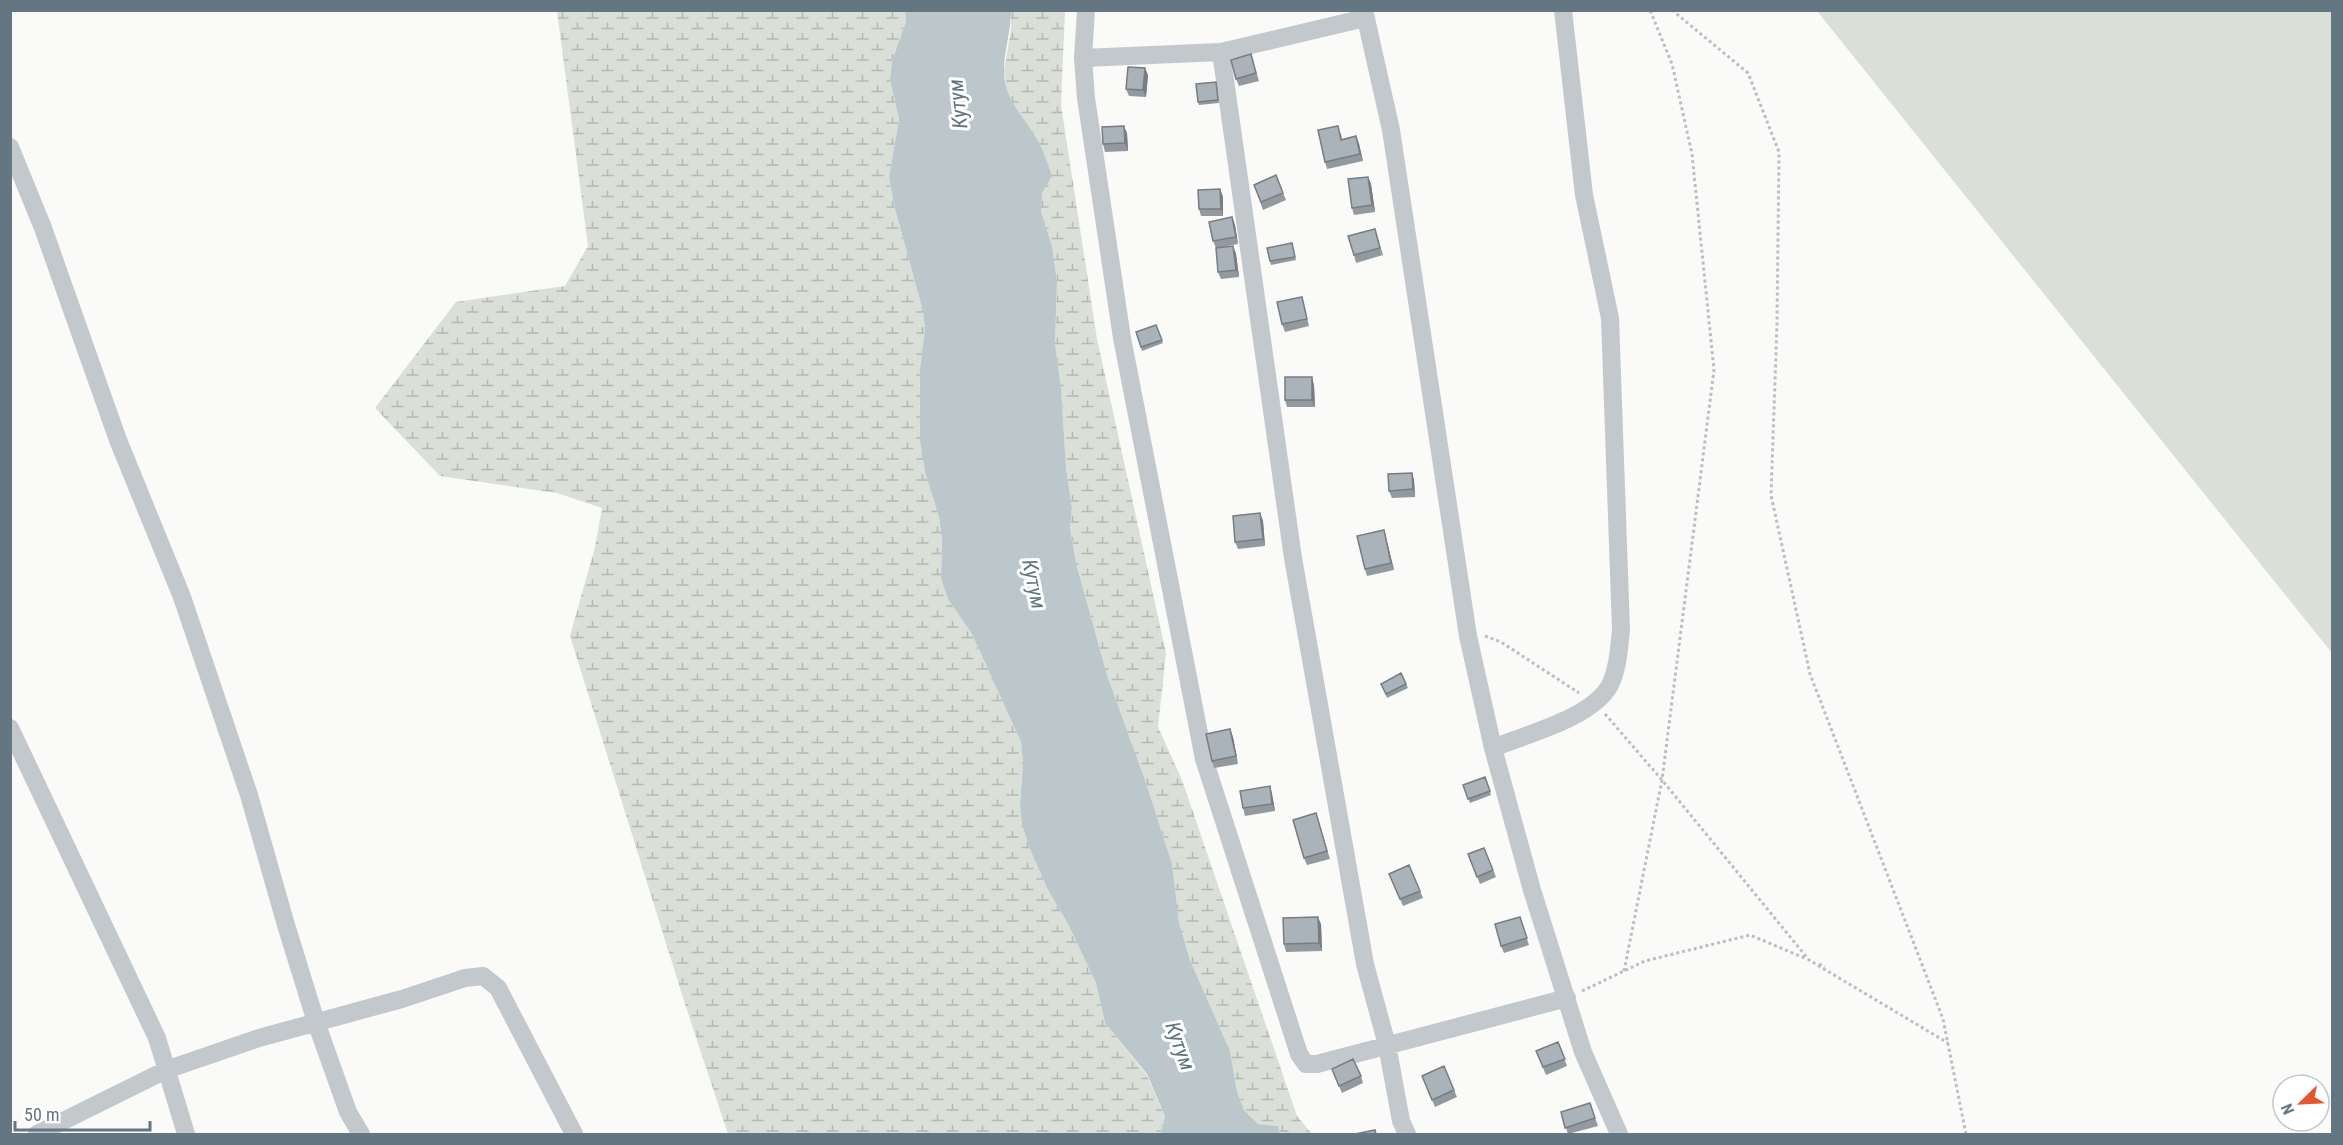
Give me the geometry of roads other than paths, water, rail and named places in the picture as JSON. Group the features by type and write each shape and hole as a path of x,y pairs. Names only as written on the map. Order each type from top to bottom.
{"street":[{"path":"1086,10 1083,58 1086,98 1122,338 1204,759 1299,1054 1306,1064 1317,1064 1567,998"},
{"path":"1493,748 1572,717 1595,703 1610,685 1621,630 1610,318 1584,195 1563,10"},
{"path":"1083,58 1221,52 1364,14 1391,130 1468,636 1493,748 1532,890 1583,1052 1619,1134"},
{"path":"1221,52 1293,558 1365,964 1387,1045 1401,1121 1407,1134"},
{"path":"10,147 43,228 118,440 182,597 249,795 316,1022 348,1112 361,1134"},
{"path":"10,728 157,1038 186,1134"},
{"path":"37,1134 166,1070 259,1038 402,999 465,978 483,976 498,988 574,1134"}],"water":[{"name":"Кутум","path":"905,11 1011,11 1004,64 1007,91 1040,145 1052,176 1042,193 1041,211 1052,246 1057,282 1055,344 1072,508 1070,527 1076,563 1107,675 1172,864 1179,922 1190,960 1230,1051 1237,1091 1244,1110 1258,1124 1278,1126 1280,1134 1161,1134 1165,1116 1147,1074 1105,1023 1096,983 1068,924 1048,890 1029,847 1022,823 1020,804 1023,763 1021,742 972,634 948,599 941,579 942,539 939,517 925,472 920,441 920,368 925,330 923,311 894,205 889,177 899,119 890,80 892,61 906,22"}]}
